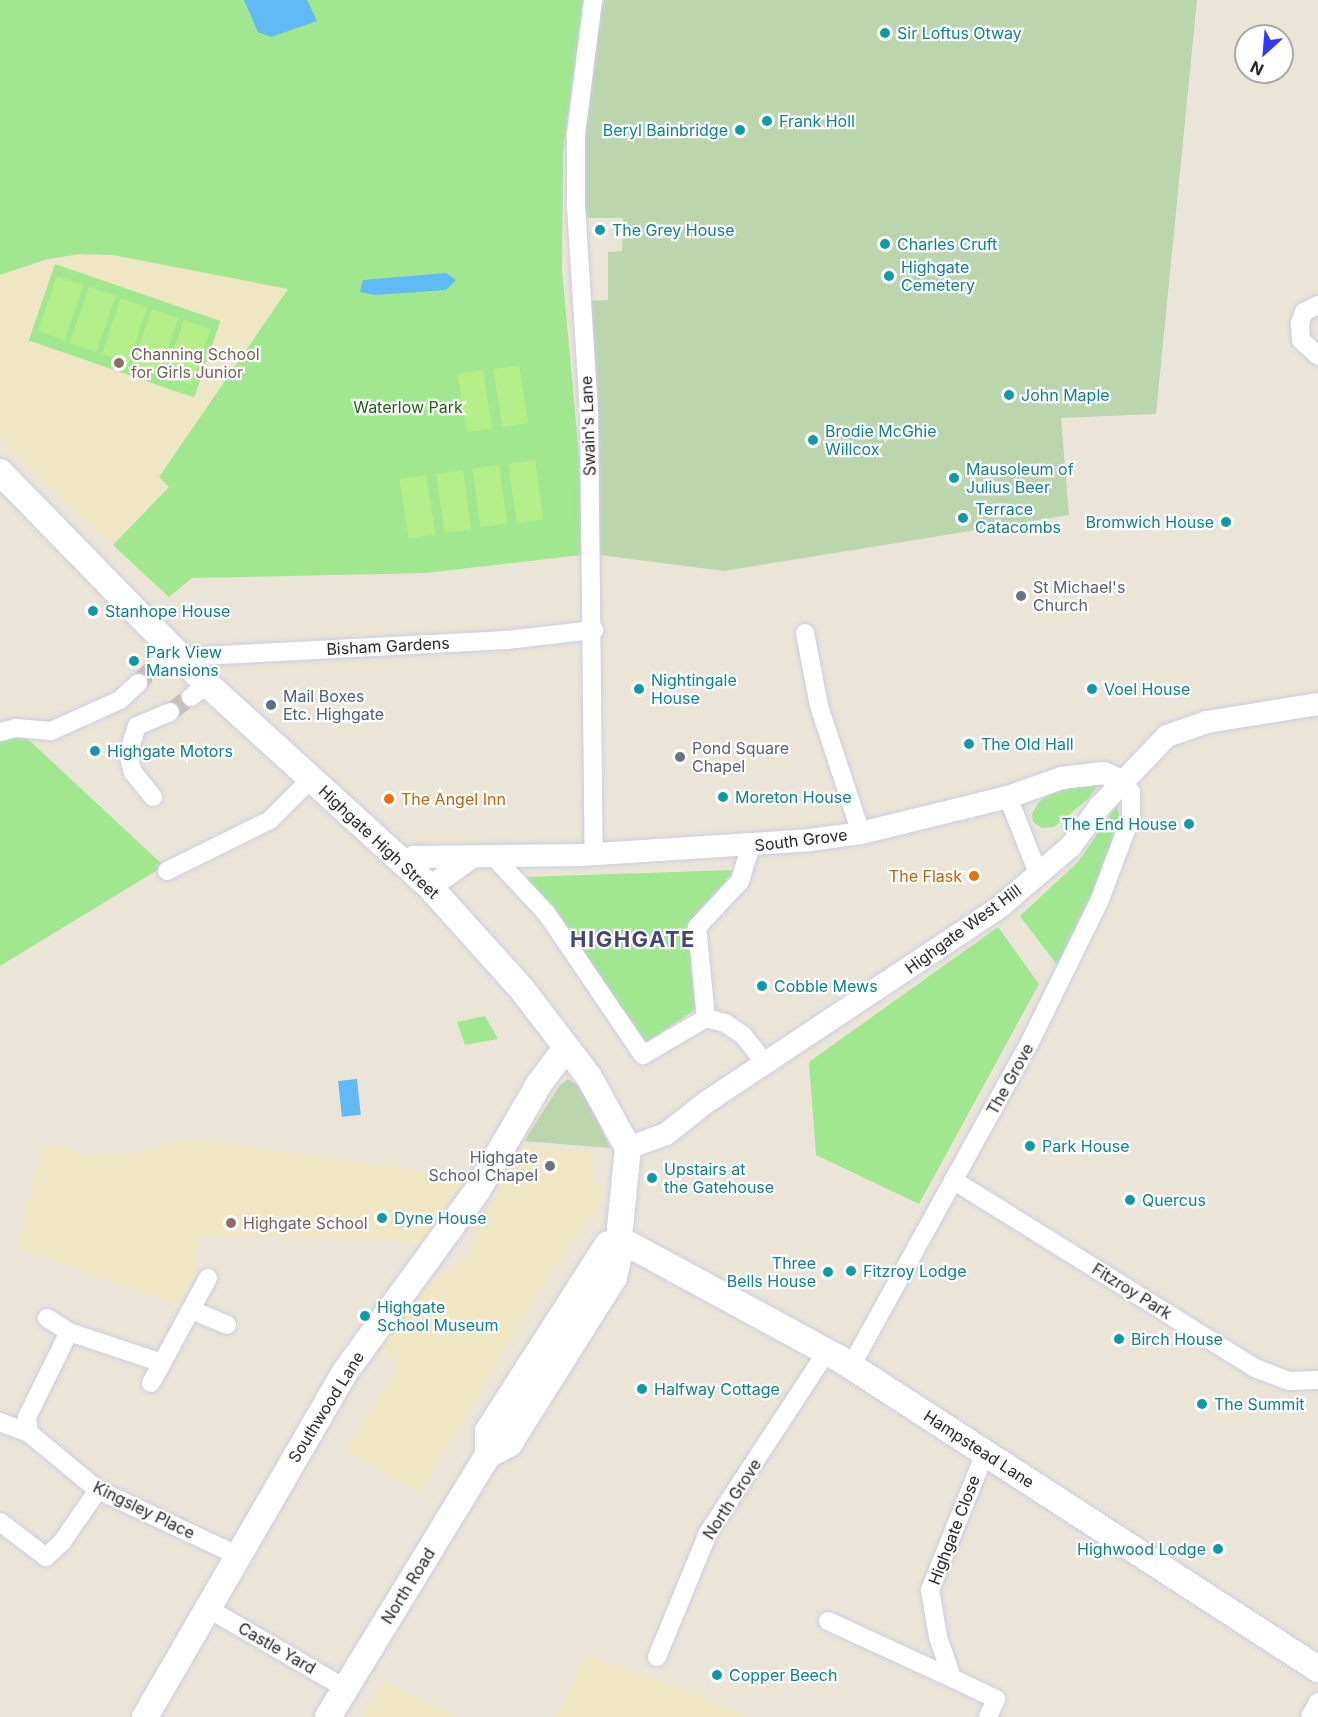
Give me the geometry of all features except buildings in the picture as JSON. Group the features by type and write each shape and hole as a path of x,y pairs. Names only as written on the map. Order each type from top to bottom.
{"main road":[{"name":"Highgate High Street","path":"0,472 171,656 199,690 311,779 430,887 501,964 566,1048 610,1110 628,1148"},
{"name":"Southwood Lane","path":"145,1717 345,1372 477,1191 539,1084 566,1048"},
{"path":"619,1242 628,1148"},
{"name":"Hampstead Lane","path":"619,1242 827,1351 1318,1669"},
{"name":"North Road","path":"328,1717 488,1455 509,1444 614,1277 619,1242"}],"street":[{"name":"Swain's Lane","path":"593,0 576,134 576,206 589,410 594,630 594,854"},
{"path":"1318,305 1304,312 1300,323 1301,340 1318,356"},
{"name":"Bisham Gardens","path":"171,656 507,640 594,630"},
{"path":"805,633 819,706 861,832"},
{"path":"0,732 16,728 51,731 120,700 138,683"},
{"name":"Highgate West Hill","path":"628,1148 666,1134 1001,906 1071,846 1122,781 1167,736 1184,728 1318,704"},
{"path":"153,797 133,772 128,755 136,726 170,712"},
{"name":"South Grove","path":"405,863 414,857 495,858 751,846 861,832 1008,797 1062,778 1104,773 1122,781"},
{"path":"168,871 270,820 311,779"},
{"name":"The Grove","path":"851,1366 1057,987 1099,902 1131,817 1131,792 1122,781"},
{"path":"1008,797 1038,873"},
{"path":"706,1018 697,927 740,881 751,846"},
{"path":"430,887 471,858"},
{"path":"495,858 547,914 643,1055 706,1018 725,1023 743,1035 766,1064"},
{"name":"Fitzroy Park","path":"953,1180 1255,1368 1289,1381 1318,1380"},
{"path":"152,1383 208,1278"},
{"path":"192,1310 227,1325"},
{"path":"47,1318 69,1332 162,1363"},
{"path":"29,1433 27,1417 69,1332"},
{"name":"North Grove","path":"657,1657 708,1533 827,1351"},
{"name":"Kingsley Place","path":"0,1422 29,1433 98,1490 237,1555"},
{"name":"Highgate Close","path":"952,1678 938,1637 930,1590 985,1453"},
{"path":"0,1522 46,1557 62,1542 98,1490"},
{"name":"Castle Yard","path":"209,1609 345,1688"},
{"path":"828,1621 996,1699 988,1717"},
{"path":"1310,1717 1318,1702"}],"shaded area":[{"name":"Channing School for Girls Junior","path":"80,254 159,263 288,289 159,477 169,487 113,545 30,469 0,437 0,275"},
{"name":"Highgate School","path":"191,1139 413,1170 465,1185 424,1246 387,1239 199,1235 196,1269 180,1305 17,1248 42,1147 66,1147 86,1156 133,1153"},
{"path":"522,1146 592,1152 593,1181 609,1191 542,1287 420,1493 346,1450 400,1364 380,1349 421,1293 439,1275 469,1255 503,1177"},
{"path":"587,1654 675,1687 750,1717 556,1717"},
{"path":"384,1681 443,1710 461,1717 362,1717"}],"green space":[{"name":"Waterlow Park","path":"0,0 584,0 563,152 562,269 581,478 581,555 426,573 192,578 169,597 113,545 169,487 159,477 288,289 113,255 80,254 48,259 0,275"},
{"name":"Highgate Cemetery","path":"604,0 1197,0 1156,414 1061,418 1069,515 724,571 600,555 588,301 608,300 608,252 622,251 623,218 582,218 583,132 590,64"},
{"path":"55,264 220,321 194,398 29,341"},
{"path":"57,276 83,285 65,340 38,331"},
{"path":"89,287 115,296 96,352 70,343"},
{"path":"121,298 147,307 128,363 102,354"},
{"path":"152,309 178,318 159,374 133,365"},
{"path":"184,320 210,329 191,385 165,376"},
{"path":"519,365 528,423 503,427 493,369"},
{"path":"483,370 492,428 467,432 457,374"},
{"path":"535,460 543,519 517,523 508,464"},
{"path":"499,465 507,523 480,527 472,469"},
{"path":"463,470 471,529 445,533 436,474"},
{"path":"426,475 435,534 409,538 399,479"},
{"path":"16,728 164,866 0,966 0,732"},
{"path":"1099,784 1089,798 1054,827 1042,828 1033,822 1032,814 1038,803 1053,789"},
{"path":"1117,805 1120,819 1092,893 1057,965 1020,916 1078,862"},
{"path":"734,870 691,925 699,1007 644,1044 524,877"},
{"path":"998,927 1039,984 919,1204 816,1155 809,1062"},
{"path":"485,1016 498,1039 465,1045 457,1022"},
{"path":"568,1079 585,1090 610,1148 524,1141 560,1085"}],"water":[{"path":"244,0 307,0 317,21 271,37 258,32"},
{"path":"446,273 456,280 446,290 375,295 360,292 363,280"},
{"path":"357,1079 361,1115 342,1117 338,1081"}],"tunnel":[{"path":"138,683 158,664"},
{"path":"170,712 191,697"}],"place":[{"name":"Sir Loftus Otway","path":"885,33"},
{"name":"Frank Holl","path":"767,121"},
{"name":"Beryl Bainbridge","path":"740,130"},
{"name":"The Grey House","path":"600,230"},
{"name":"Charles Cruft","path":"885,244"},
{"name":"Highgate Cemetery","path":"889,276"},
{"name":"Channing School for Girls Junior","path":"119,363"},
{"name":"John Maple","path":"1009,395"},
{"name":"Brodie McGhie Willcox","path":"813,440"},
{"name":"Mausoleum of Julius Beer","path":"954,478"},
{"name":"Terrace Catacombs","path":"963,518"},
{"name":"Bromwich House","path":"1226,522"},
{"name":"St Michael's Church","path":"1021,596"},
{"name":"Stanhope House","path":"93,611"},
{"name":"Park View Mansions","path":"134,661"},
{"name":"Nightingale House","path":"639,689"},
{"name":"Voel House","path":"1092,689"},
{"name":"Mail Boxes Etc. Highgate","path":"271,705"},
{"name":"The Old Hall","path":"969,744"},
{"name":"Highgate Motors","path":"95,751"},
{"name":"Pond Square Chapel","path":"680,757"},
{"name":"Moreton House","path":"723,797"},
{"name":"The Angel Inn","path":"389,799"},
{"name":"The End House","path":"1189,824"},
{"name":"The Flask","path":"974,876"},
{"name":"Cobble Mews","path":"762,986"},
{"name":"Park House","path":"1030,1146"},
{"name":"Highgate School Chapel","path":"550,1166"},
{"name":"Upstairs at the Gatehouse","path":"652,1178"},
{"name":"Quercus","path":"1130,1200"},
{"name":"Dyne House","path":"382,1218"},
{"name":"Highgate School","path":"231,1223"},
{"name":"Fitzroy Lodge","path":"851,1271"},
{"name":"Three Bells House","path":"828,1272"},
{"name":"Highgate School Museum","path":"365,1316"},
{"name":"Birch House","path":"1119,1339"},
{"name":"Halfway Cottage","path":"642,1389"},
{"name":"The Summit","path":"1202,1404"},
{"name":"Highwood Lodge","path":"1218,1549"},
{"name":"Copper Beech","path":"717,1675"}],"district":[{"name":"HIGHGATE","path":"633,940"}]}
